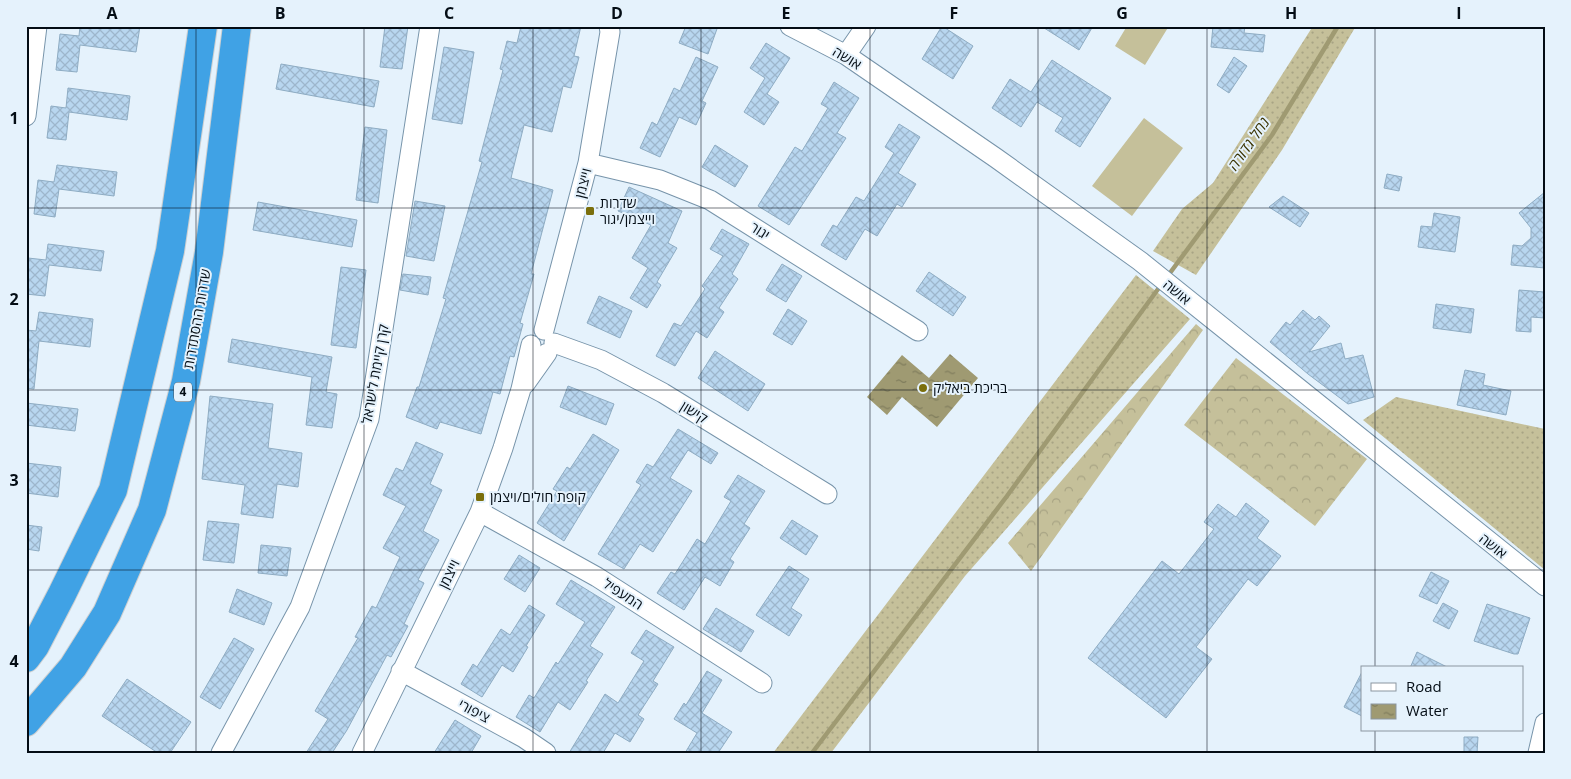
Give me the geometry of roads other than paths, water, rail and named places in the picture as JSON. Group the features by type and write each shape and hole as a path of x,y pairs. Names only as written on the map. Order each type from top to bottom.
{"highway":[{"path":"26,658 35,646 62,594 113,490 170,251 203,26"},
{"name":"שדרות ההסתדרות","path":"26,722 73,667 107,613 152,510 186,381 209,252 237,26"}],"street":[{"path":"26,116 37,26"},
{"name":"קרן קיימת לישראל","path":"221,753 300,607 369,419 430,26"},
{"name":"אושה","path":"790,26 846,55 996,158 1140,261 1545,586"},
{"path":"846,55 866,26"},
{"name":"וייצמן","path":"362,753 480,512 503,448 521,389 544,343 588,163 612,28"},
{"name":"יגור","path":"588,163 660,180 710,200 918,331"},
{"name":"קישון","path":"544,343 601,360 663,393 827,494"},
{"name":"המעפיל","path":"480,512 597,577 762,684"},
{"name":"ציפורי","path":"401,671 524,738 546,753"},
{"path":"1538,753 1545,723"}],"water":[{"name":"בריכת ביאליק","path":"950,354 978,378 937,427 902,397 887,415 867,397 902,355 929,378"}],"waterway":[{"name":"נחל גדורה","path":"1167,277 1272,135 1338,26"},
{"path":"812,753 1007,496 1161,285"}],"place":[{"name":"שדרות וייצמן/יגור","path":"590,211"},
{"name":"בריכת ביאליק","path":"923,388"},
{"name":"קופת חולים/ויצמן","path":"480,497"}]}
